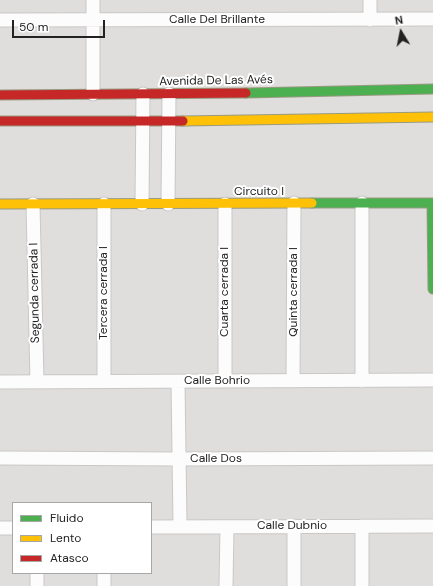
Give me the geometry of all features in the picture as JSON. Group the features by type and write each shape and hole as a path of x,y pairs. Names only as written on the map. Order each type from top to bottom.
{"street":[{"path":"93,0 93,94"},
{"path":"370,0 370,20"},
{"name":"Calle Del Brillante","path":"0,20 433,19"},
{"name":"Avenida De Las Avés","path":"0,95 169,94 433,89"},
{"path":"142,204 143,94"},
{"path":"168,204 169,94"},
{"path":"0,121 169,121 433,117"},
{"path":"362,203 362,381"},
{"name":"Circuito I","path":"0,204 432,203 433,289"},
{"name":"Segunda cerrada I","path":"33,204 37,382"},
{"name":"Tercera cerrada I","path":"104,204 104,382"},
{"name":"Cuarta cerrada I","path":"225,204 225,381"},
{"name":"Quinta cerrada I","path":"293,381 294,204"},
{"name":"Calle Bohrio","path":"0,382 433,380"},
{"path":"178,382 180,526"},
{"name":"Calle Dos","path":"0,458 433,458"},
{"path":"294,526 294,586"},
{"path":"362,526 362,586"},
{"name":"Calle Dubnio","path":"152,527 433,526"},
{"path":"226,586 227,527"},
{"path":"0,528 12,528"},
{"path":"37,574 37,586"},
{"path":"104,574 104,586"}],"shaded area":[{"path":"0,0 433,0 433,586 0,586"}],"traffic: fast":[{"path":"246,93 433,89"},
{"path":"312,203 432,203 433,289"}],"traffic: slow":[{"path":"183,121 433,117"},
{"path":"0,204 312,203"}],"traffic: jam":[{"path":"0,95 246,93"},
{"path":"0,121 183,121"}]}
